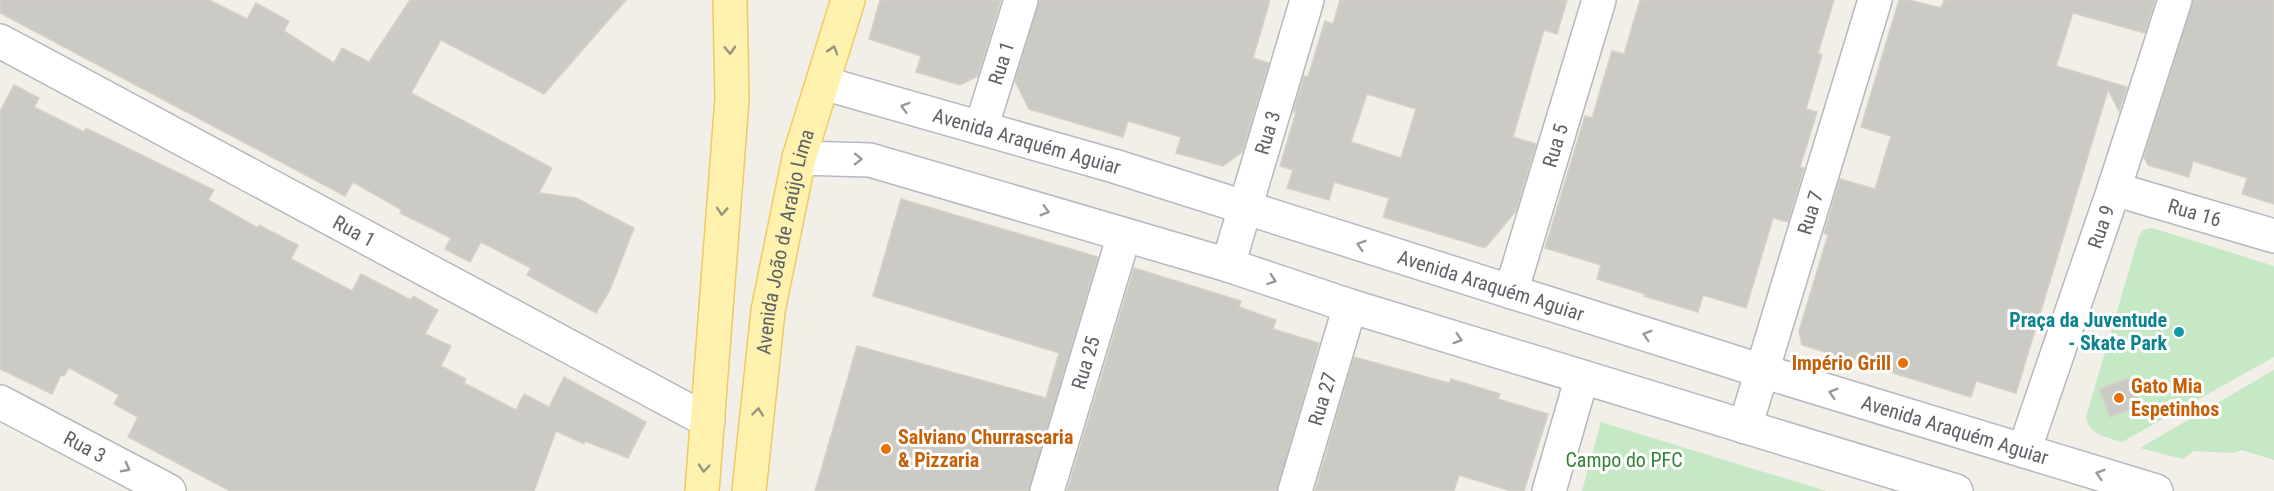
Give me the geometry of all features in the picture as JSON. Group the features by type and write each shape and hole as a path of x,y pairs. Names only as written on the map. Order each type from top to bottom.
{"main road":[{"path":"702,491 725,164 732,99 730,0"},
{"name":"Avenida João de Araújo Lima","path":"749,491 768,311 799,158 849,0"}],"street":[{"name":"Rua 1","path":"981,128 1021,0"},
{"name":"Rua 3","path":"1228,265 1307,0"},
{"name":"Rua 5","path":"1511,292 1599,0"},
{"name":"Rua 7","path":"1745,427 1875,0"},
{"name":"Rua 9","path":"2024,452 2114,189 2175,0"},
{"name":"Rua 1","path":"0,41 708,421"},
{"name":"Avenida Araquém Aguiar","path":"823,83 1113,166 1762,371 2156,491"},
{"path":"799,158 870,160 1228,265 1350,306 1956,491"},
{"name":"Rua 16","path":"2114,189 2274,236"},
{"name":"Rua 25","path":"1047,491 1124,235"},
{"name":"Rua 27","path":"1294,491 1350,306"},
{"path":"1550,491 1582,376"},
{"name":"Rua 3","path":"0,402 169,491"}],"green space":[{"path":"2152,228 2274,266 2274,357 2122,442 2095,432 2086,417 2139,236 2143,230"},
{"path":"2274,370 2274,460 2242,450 2233,453 2194,451 2183,459 2140,448"},
{"name":"Campo do PFC","path":"1601,422 1826,491 1582,491"}],"building":[{"path":"0,0 209,0 247,19 256,3 289,21 284,31 334,63 342,48 369,62 410,0 626,0 544,94 441,40 411,93 552,168 539,193 576,198 634,228 610,290 596,313 527,275 531,268 481,242 470,262 445,249 451,238 400,213 402,210 353,182 345,196 0,13"},
{"path":"880,0 1001,0 978,76 960,85 916,72 921,56 869,39"},
{"path":"1039,0 1270,0 1253,58 1269,63 1242,152 1223,166 1176,153 1181,137 1128,121 1123,137 1029,109 1015,81"},
{"path":"1340,0 1567,0 1557,34 1544,30 1513,137 1536,144 1516,211 1485,248 1383,217 1389,198 1334,182 1329,200 1287,188 1293,170 1280,166 1297,109 1293,113 1304,76 1308,77 1325,21 1333,24","holes":["1367,94 1416,109 1401,158 1351,142"]},
{"path":"1640,0 1834,0 1818,53 1822,55 1806,109 1817,112 1800,167 1804,168 1788,222 1773,218 1746,308 1703,295 1698,312 1644,296 1645,294 1597,279 1601,265 1545,248 1585,116 1592,118 1612,51 1624,54"},
{"path":"1899,0 1909,0 1941,8 1944,0 2155,0 2145,33 2073,13 2056,66 2127,87 2119,111 2108,90 2016,393 1976,381 1971,397 1802,345 1799,331 1828,235 1824,233 1840,179 1875,189 1891,136 1861,127"},
{"path":"2193,0 2274,0 2274,204 2242,194 2247,178 2193,161 2189,177 2148,165 2144,157"},
{"path":"14,85 39,98 34,107 84,132 86,128 214,190 208,200 258,228 259,225 298,245 291,259 352,291 361,274 411,300 413,296 438,310 425,334 451,346 441,366 466,379 464,383 516,410 524,394 549,407 564,377 646,422 628,458 585,441 584,444 556,431 534,491 230,491 128,437 138,417 114,404 119,395 94,381 69,368 64,376 61,375 52,394 0,369 0,111"},
{"path":"901,199 1098,257 1029,491 815,491 857,346 1046,398 1059,353 873,296"},
{"path":"1134,268 1241,301 1239,307 1276,320 1273,329 1319,343 1277,491 1067,491"},
{"path":"1354,357 1449,383 1451,379 1500,394 1498,399 1548,414 1524,491 1511,491 1459,475 1454,491 1315,491"},
{"name":"Gato Mia Espetinhos","path":"2129,378 2140,406 2110,417 2099,389"}],"place":[{"name":"Praça da Juventude - Skate Park","path":"2179,332"},
{"name":"Império Grill","path":"1903,363"},
{"name":"Gato Mia Espetinhos","path":"2119,398"},
{"name":"Salviano Churrascaria & Pizzaria","path":"886,449"}]}
